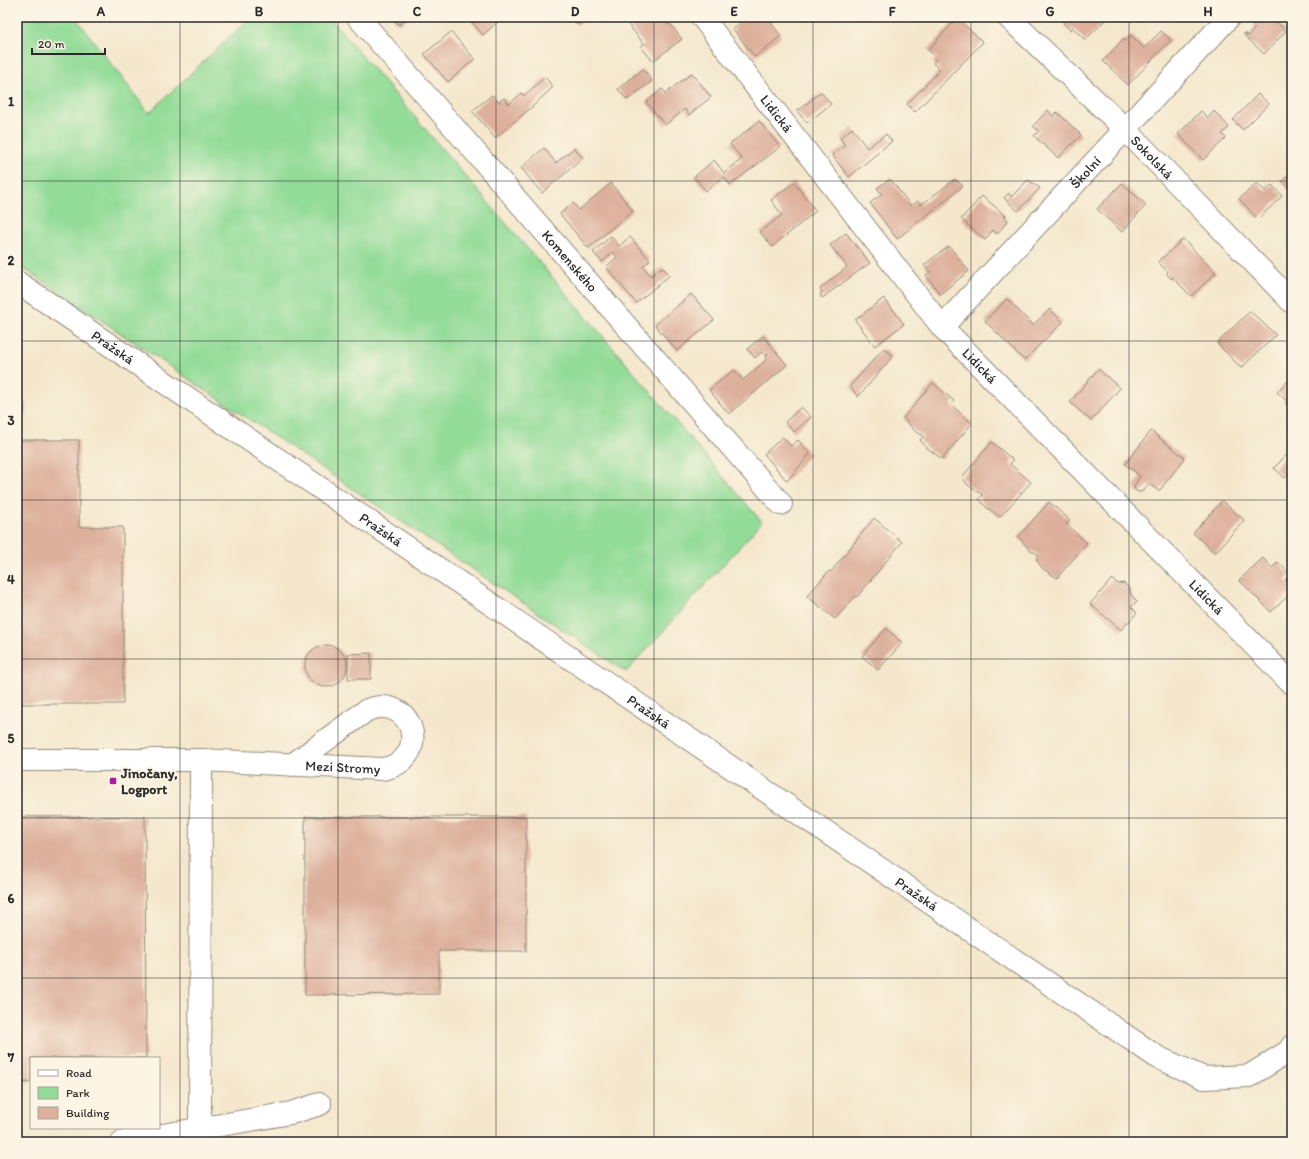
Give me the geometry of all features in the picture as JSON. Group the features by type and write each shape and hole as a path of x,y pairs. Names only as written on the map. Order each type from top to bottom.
{"street":[{"name":"Komenského","path":"358,17 781,504"},
{"name":"Lidická","path":"702,17 942,327 1292,684"},
{"name":"Sokolská","path":"1008,17 1125,128 1292,302"},
{"name":"Školní","path":"942,327 1229,17"},
{"name":"Pražská","path":"17,282 1156,1058 1204,1078 1249,1076 1289,1051 1292,1046"},
{"name":"Mezi Stromy","path":"17,760 201,760 382,769 392,767 407,756 411,748 412,740 410,725 406,718 396,710 383,707 374,707 367,710 292,764"},
{"path":"200,1129 201,760"},
{"path":"122,1142 291,1113 320,1104"}],"green space":[{"path":"17,17 75,17 149,113 251,17 329,17 762,522 626,672 17,264"},
{"path":"17,393 23,400 25,408 23,416 17,423"}],"building":[{"path":"392,17 409,17 399,25"},
{"path":"471,17 497,17 500,20 483,35 469,19"},
{"path":"572,17 588,17 577,25"},
{"path":"632,17 663,17 662,18 668,25 670,24 682,39 653,61 641,47 644,44 626,22"},
{"path":"748,17 767,17 781,36 755,57 733,29"},
{"path":"1061,17 1108,17 1085,40 1072,27 1070,30 1063,23 1065,20"},
{"path":"1261,17 1272,17 1286,31 1264,54 1244,35 1245,33 1248,36 1255,28 1253,26"},
{"path":"957,18 983,42 915,112 907,104 940,70 933,63 937,58 928,50"},
{"path":"1161,31 1171,40 1128,85 1103,61 1123,39 1125,41 1131,35 1144,48"},
{"path":"451,32 475,59 448,82 424,54"},
{"path":"643,69 652,81 627,100 618,89"},
{"path":"692,73 711,97 689,115 685,109 665,125 646,102 662,89 666,93"},
{"path":"545,77 553,87 495,138 472,111 492,95 499,102 504,98 509,104 522,93 524,96"},
{"path":"821,92 831,104 807,123 797,111"},
{"path":"1258,94 1269,104 1243,130 1233,120"},
{"path":"1048,110 1053,116 1057,112 1081,135 1058,158 1034,136 1039,131 1033,126"},
{"path":"1201,111 1208,118 1214,111 1229,127 1222,134 1226,138 1203,160 1178,134"},
{"path":"759,121 780,147 730,185 724,177 706,191 694,177 714,160 724,173 742,159 730,144"},
{"path":"852,128 867,148 886,134 892,141 849,177 832,155 845,145 840,138"},
{"path":"544,148 556,163 574,148 583,158 542,193 521,168"},
{"path":"1292,171 1292,186 1289,189 1282,181"},
{"path":"890,179 911,206 918,201 921,205 955,179 963,186 897,239 870,203 882,194 877,188"},
{"path":"1028,180 1040,188 1018,211 1004,198 1009,193 1011,197"},
{"path":"794,182 816,211 772,247 760,232 782,215 771,200"},
{"path":"611,183 633,211 588,248 560,214 573,203 579,210"},
{"path":"1122,183 1146,205 1122,232 1097,209"},
{"path":"1257,183 1265,191 1272,185 1282,196 1258,219 1239,199"},
{"path":"982,196 1006,216 1004,217 1008,221 997,234 993,230 985,240 961,219"},
{"path":"846,233 870,263 822,298 820,295 822,292 820,289 847,267 830,245"},
{"path":"611,236 619,246 630,237 650,260 643,266 651,276 662,267 670,275 636,303 606,267 617,257 613,252 602,262 593,252"},
{"path":"1183,239 1216,273 1191,296 1172,277 1171,279 1167,274 1168,272 1158,262"},
{"path":"949,246 969,271 940,294 926,275 930,272 924,265"},
{"path":"691,294 714,320 677,351 655,325"},
{"path":"884,298 904,324 875,346 855,320"},
{"path":"1007,299 1033,325 1050,309 1063,322 1024,360 985,321"},
{"path":"1250,311 1276,335 1241,368 1217,343"},
{"path":"763,336 787,365 729,414 709,390 734,370 743,380 765,361 768,354 765,356 762,352 755,358 747,349"},
{"path":"884,348 893,356 858,397 850,386"},
{"path":"1098,369 1120,388 1091,421 1070,402"},
{"path":"1292,377 1292,410 1285,403 1287,401 1277,392"},
{"path":"933,383 954,401 951,405 972,423 942,459 927,448 920,440 924,436 915,431 903,418"},
{"path":"801,407 811,417 794,432 785,422"},
{"path":"1151,431 1185,458 1159,491 1149,484 1143,491 1138,492 1135,490 1134,486 1140,476 1125,464"},
{"path":"783,437 791,446 798,440 810,454 787,481 764,454"},
{"path":"17,440 79,440 79,527 123,527 123,704 17,704"},
{"path":"992,442 1013,460 1010,464 1031,482 1000,517 986,507 979,499 983,495 968,485 962,477"},
{"path":"1292,449 1292,471 1285,478 1274,468"},
{"path":"1222,501 1244,520 1215,553 1193,533"},
{"path":"1049,502 1070,520 1066,524 1087,543 1057,578 1042,568 1036,559 1039,555 1030,550 1018,537"},
{"path":"874,518 902,542 857,597 856,596 835,619 807,596 829,571 831,572"},
{"path":"1263,558 1272,568 1278,562 1290,575 1285,580 1292,587 1292,592 1271,612 1239,580"},
{"path":"1112,579 1118,584 1124,583 1130,589 1131,595 1137,601 1131,607 1137,613 1121,630 1090,604"},
{"path":"886,628 902,643 878,670 862,656"},
{"path":"322,645 330,645 341,651 347,662 347,670 341,681 330,687 322,687 311,681 305,670 305,662 311,651"},
{"path":"371,653 371,679 348,679 348,654"},
{"path":"17,817 145,817 146,1057 30,1057 30,1082 17,1083"},
{"path":"305,817 526,817 526,951 439,951 439,994 305,995"}],"place":[{"name":"Jinočany, Logport","path":"113,781"}]}
